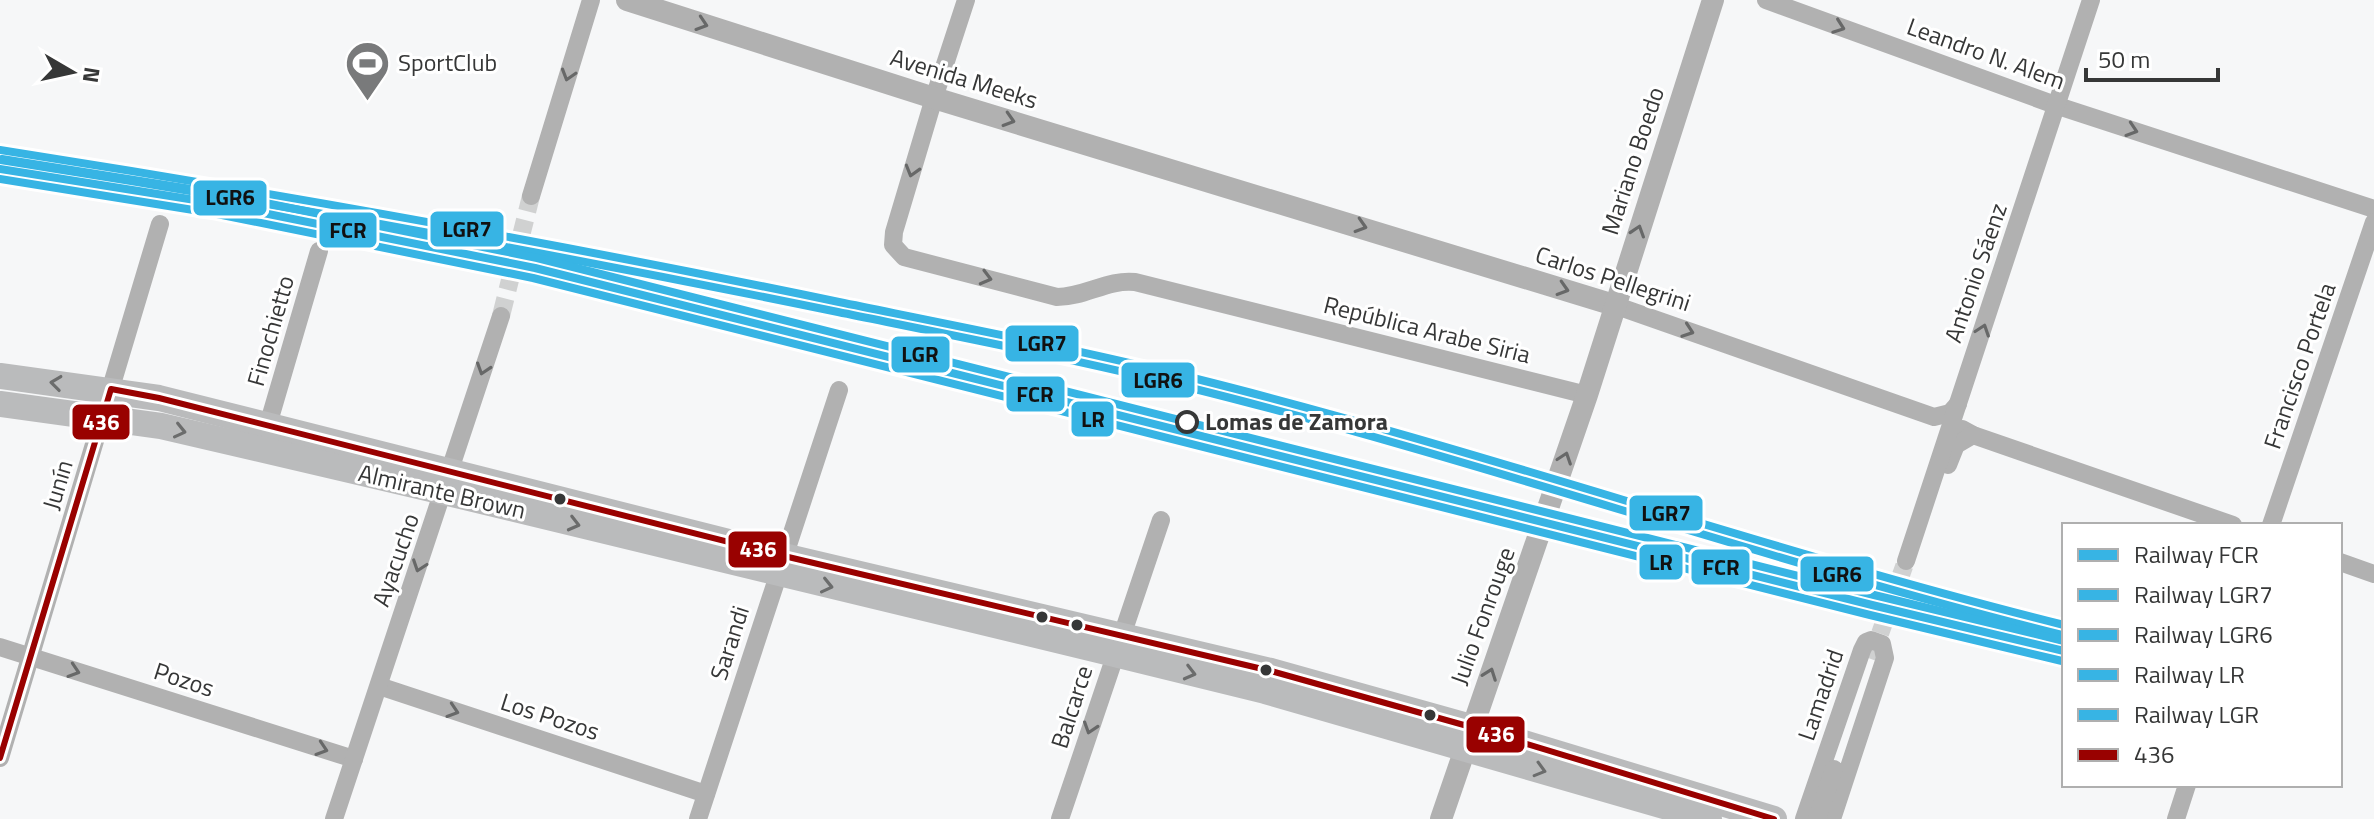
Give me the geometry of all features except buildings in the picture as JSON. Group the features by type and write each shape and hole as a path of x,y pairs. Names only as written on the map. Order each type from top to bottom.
{"main road":[{"name":"Almirante Brown","path":"0,376 159,398 268,425 447,482"},
{"name":"Almirante Brown","path":"0,404 161,426 447,482 1118,644 1265,691 1468,738"},
{"path":"1468,738 1709,819"},
{"path":"1468,738 1774,819"}],"street":[{"path":"531,196 591,0"},
{"name":"Avenida Meeks","path":"627,0 934,98 1287,203"},
{"path":"934,98 966,0"},
{"name":"Mariano Boedo","path":"1544,521 1713,0"},
{"name":"Leandro N. Alem","path":"1766,0 2058,106 2374,209"},
{"name":"Antonio Sáenz","path":"1906,561 2091,0"},
{"name":"República Arabe Siria","path":"934,98 894,232 893,245 904,257 1057,297 1075,297 1124,280 1587,395"},
{"name":"Carlos Pellegrini","path":"1287,203 1614,305 1920,413"},
{"name":"Francisco Portela","path":"2272,523 2374,222"},
{"name":"Junín","path":"0,758 160,224"},
{"name":"Finochietto","path":"268,425 319,251"},
{"name":"Ayacucho","path":"334,819 501,316"},
{"name":"Sarandi","path":"698,819 839,390"},
{"path":"1920,413 1943,416 1958,404"},
{"path":"1958,404 1959,427 1973,435 2227,523"},
{"path":"1920,413 1935,430 1936,445 1897,556 1898,572 1907,574 1913,568 1951,456 1962,440 1973,435"},
{"name":"Balcarce","path":"1060,819 1161,520"},
{"name":"Julio Fonrouge","path":"1441,819 1544,521"},
{"path":"2342,563 2374,574"},
{"name":"Lamadrid","path":"1804,819 1862,650 1871,640 1882,644 1885,658 1832,819"},
{"name":"Pozos","path":"0,647 354,759"},
{"name":"Lamadrid","path":"1817,819 1871,659"},
{"name":"Los Pozos","path":"379,686 706,794"},
{"path":"2176,819 2186,787"}],"tunnel":[{"path":"501,316 531,196"},
{"path":"1871,659 1906,561"}],"rail line":[{"name":"LGR7","path":"0,150 525,240 1149,367 1412,437 1846,566 2062,624"},
{"name":"LGR","path":"2,159 216,193 537,258 2062,641"},
{"name":"LGR6","path":"0,160 525,250 1147,377 1410,447 1844,576 2062,635"},
{"name":"FCR","path":"0,169 214,203 535,268 2062,651"},
{"name":"LR","path":"0,179 212,213 533,278 2062,661"}],"transit line":[{"name":"436","path":"0,758 111,389 159,398 784,556 1271,671 1471,727 1774,819"}],"place":[{"name":"SportClub","path":"367,102"},
{"name":"Lomas de Zamora","path":"1187,422"}]}
